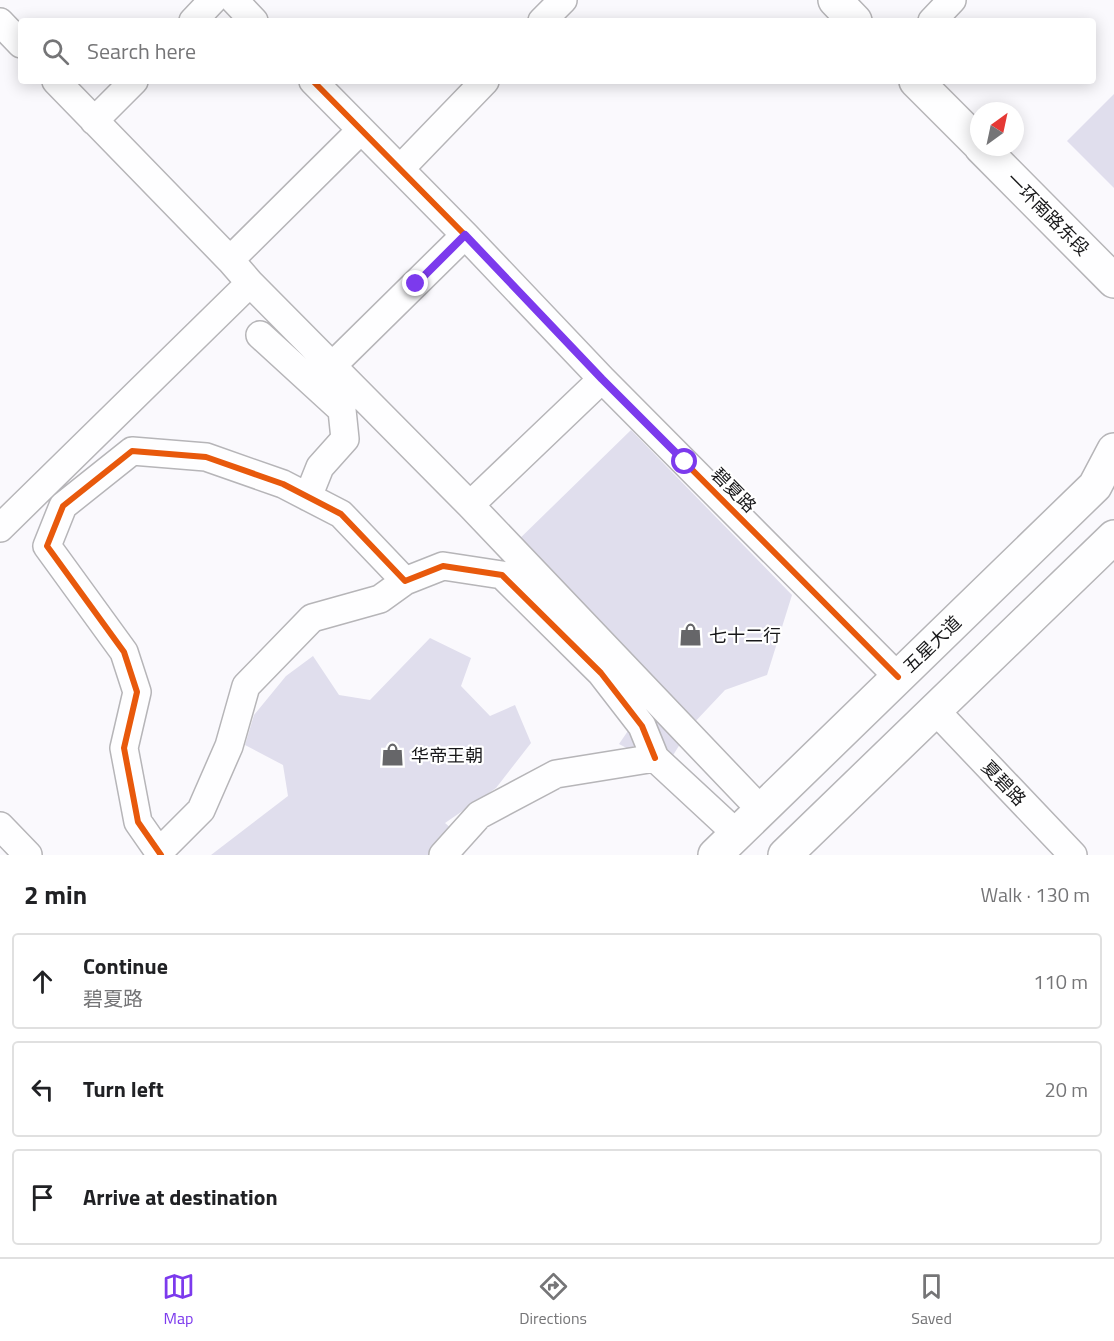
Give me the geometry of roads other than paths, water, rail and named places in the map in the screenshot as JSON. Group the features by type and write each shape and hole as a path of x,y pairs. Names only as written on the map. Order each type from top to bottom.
{"highway":[{"path":"835,0 852,18"},
{"name":"一环南路东段","path":"919,84 970,136"},
{"name":"一环南路东段","path":"990,156 1114,281"},
{"name":"五星大道","path":"726,845 1095,486 1114,450"},
{"path":"785,855 1114,537"}],"street":[{"path":"196,18 213,0"},
{"path":"234,0 251,18"},
{"path":"545,18 563,0"},
{"path":"935,18 952,0"},
{"path":"0,22 18,41"},
{"path":"59,84 250,283 470,505 761,810"},
{"path":"94,121 131,84"},
{"name":"碧夏路","path":"316,84 465,235 602,379 898,677"},
{"path":"400,169 481,84"},
{"path":"230,260 361,130"},
{"path":"333,365 465,235"},
{"path":"0,528 250,283"},
{"path":"260,335 342,410 345,439 320,467 308,497"},
{"path":"470,505 602,379"},
{"path":"405,581 341,514 283,484 206,457 132,452 63,506 46,546 124,652 137,692 124,748 138,822 160,854 201,810 229,746 246,686 312,618 380,599 405,581 443,566 502,575 601,674 642,726 655,759 726,845"},
{"name":"夏碧路","path":"935,710 1073,855"},
{"path":"443,855 479,815 556,774 655,759"},
{"path":"0,826 28,855"}],"place":[{"name":"七十二行","path":"691,635"},
{"name":"华帝王朝","path":"393,755"}]}
